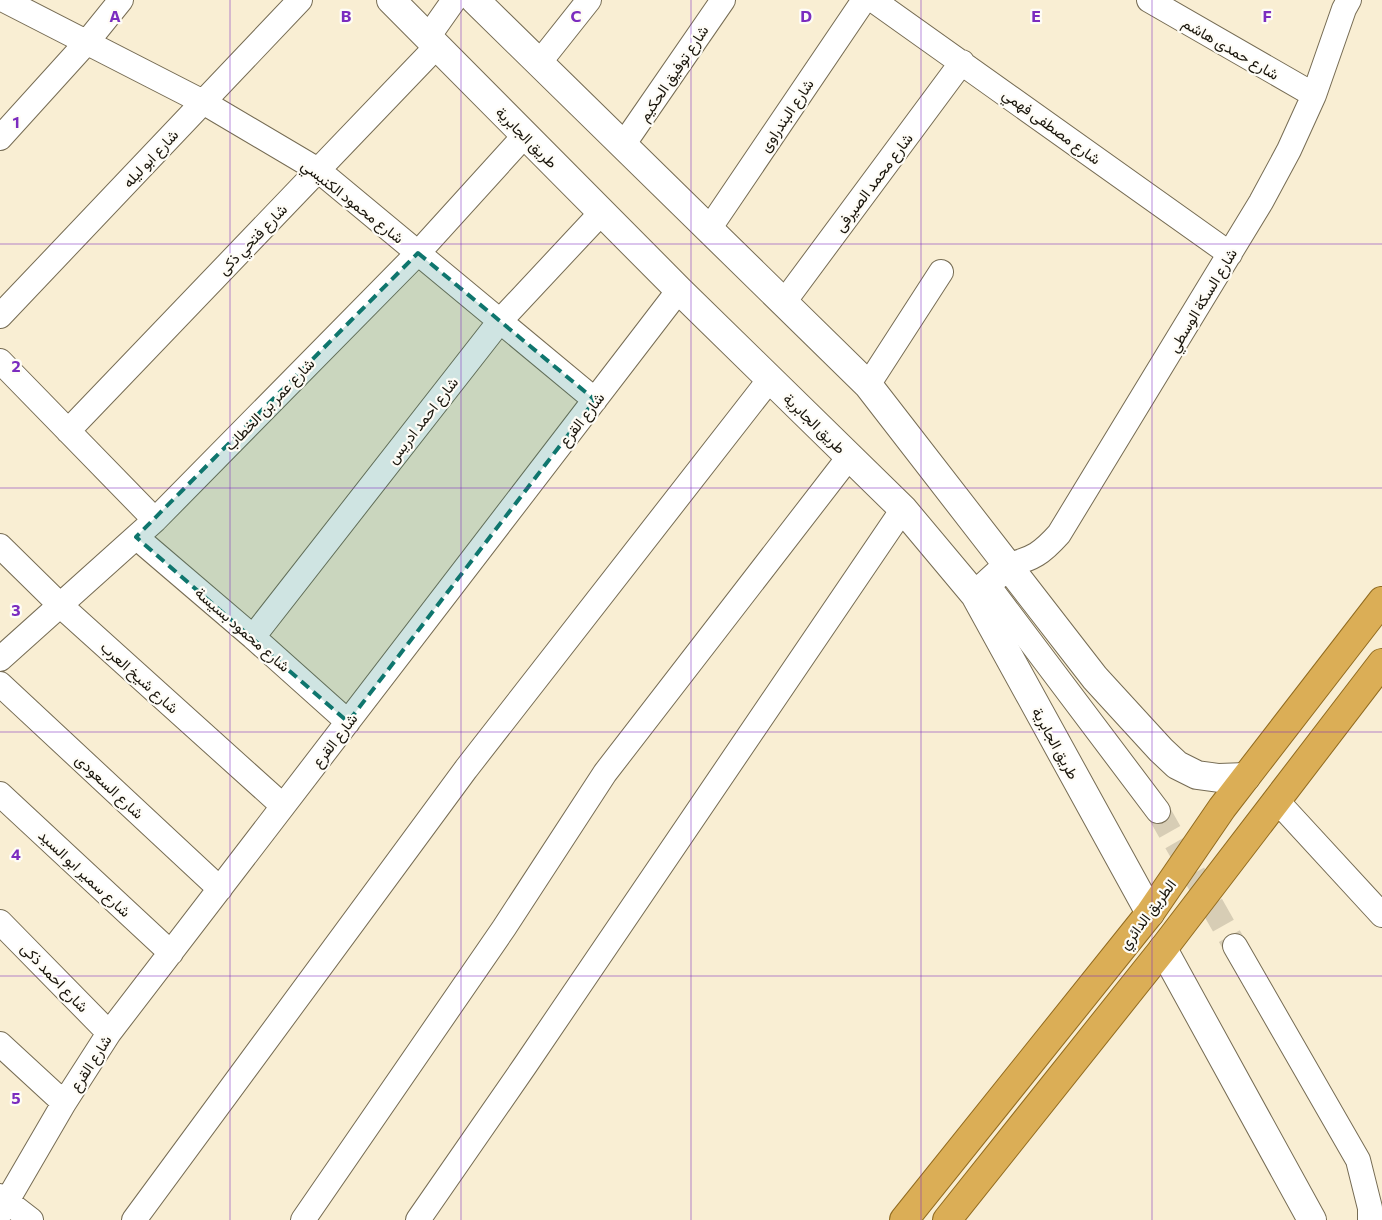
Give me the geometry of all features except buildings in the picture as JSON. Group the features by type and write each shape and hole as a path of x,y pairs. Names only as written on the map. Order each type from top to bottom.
{"highway":[{"name":"الطريق الدائري","path":"904,1220 1150,913 1222,808 1382,601"},
{"path":"947,1220 1163,949 1382,663"}],"street":[{"name":"شارع محمود الكنيسي","path":"4,0 203,102 318,170 596,400"},
{"path":"0,138 87,42 121,0"},
{"name":"شارع ابو ليله","path":"0,316 300,0"},
{"name":"طريق الجابرية","path":"391,0 680,290 903,509 981,590 1150,913"},
{"name":"شارع فتحي ذكى","path":"68,431 318,170 432,42 454,0"},
{"path":"475,0 868,385 1095,678 1161,750 1177,765 1197,775 1219,778 1246,778"},
{"path":"540,63 589,0"},
{"name":"شارع توفيق الحكيم","path":"623,145 723,0"},
{"name":"شارع البندراوى","path":"709,229 864,0"},
{"name":"شارع مصطفى فهمي","path":"873,0 1230,254"},
{"name":"شارع حمدى هاشم","path":"1149,0 1314,95"},
{"name":"شارع السكة الوسطي","path":"1008,565 1028,560 1045,549 1059,534 1230,254 1289,150 1314,95 1344,9 1349,0"},
{"name":"شارع محمد الصيرفى","path":"784,302 962,62"},
{"name":"شارع عمر بن الخطاب","path":"0,659 155,520 418,253 525,135"},
{"name":"شارع احمد ادريس","path":"253,637 500,321 602,212"},
{"path":"868,385 942,272"},
{"name":"شارع القرع","path":"2,1203 109,1033 680,290"},
{"path":"0,361 155,520"},
{"path":"134,1220 466,769 770,379"},
{"path":"303,1220 504,928 605,772 850,457"},
{"path":"418,1220 574,994 903,509"},
{"name":"شارع محمود بسيسة","path":"136,537 253,637 348,722"},
{"name":"شارع شيخ العرب","path":"0,546 60,605 283,806"},
{"path":"1008,565 981,590 1158,811"},
{"name":"شارع السعودى","path":"0,684 220,889"},
{"name":"شارع سمير ابو السيد","path":"0,794 171,953"},
{"path":"1277,801 1382,916"},
{"name":"شارع احمد ذكى","path":"0,922 109,1033"},
{"path":"1235,946 1358,1160 1370,1208 1370,1220"},
{"path":"1163,949 1312,1220"},
{"path":"0,1044 64,1103"},
{"path":"2,1203 31,1220"}],"highlighted area":[{"path":"418,253 595,400 348,722 136,537"}],"tunnel":[{"path":"1158,811 1235,946"}]}
